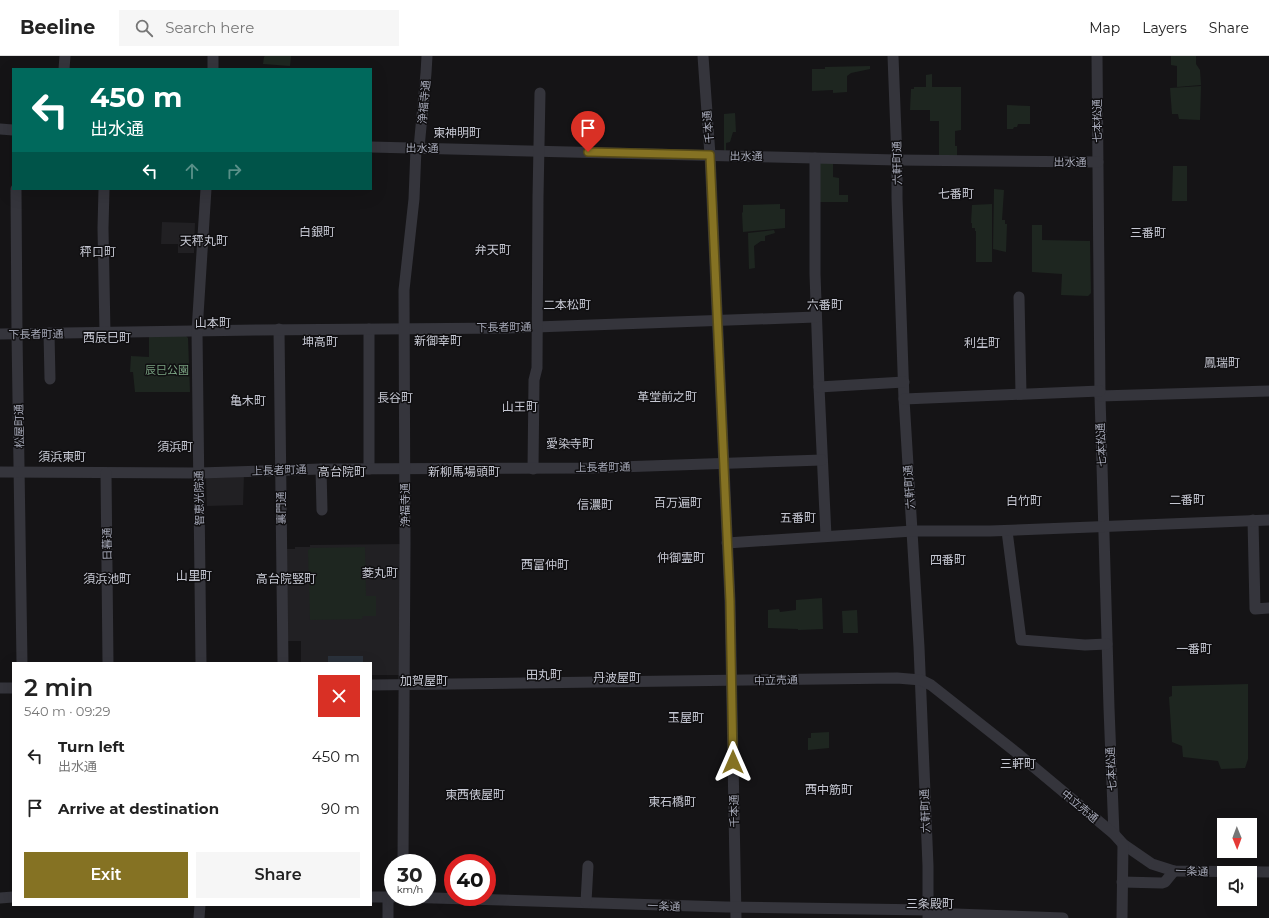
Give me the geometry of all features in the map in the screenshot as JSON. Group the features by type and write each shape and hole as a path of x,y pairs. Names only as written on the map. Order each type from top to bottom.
{"street":[{"path":"64,68 65,56"},
{"path":"213,56 213,68"},
{"name":"浄福寺通","path":"403,854 405,469 404,290 427,56"},
{"name":"千本通","path":"703,56 710,155 725,464 732,681 735,913"},
{"name":"六軒町通","path":"893,56 904,399 921,680 928,914"},
{"name":"七本松通","path":"1097,56 1100,394 1114,834"},
{"path":"533,469 534,380 537,368 536,326 540,93"},
{"path":"0,129 12,130"},
{"name":"出水通","path":"372,146 897,160 1098,162"},
{"path":"815,158 816,317 826,536"},
{"name":"松屋町通","path":"16,190 22,662"},
{"path":"104,190 103,228 105,332"},
{"name":"智恵光院通","path":"201,662 197,331 206,190"},
{"path":"1019,297 1021,394"},
{"name":"下長者町通","path":"0,334 536,326 816,317"},
{"name":"裏門通","path":"279,329 283,662"},
{"path":"369,329 370,469"},
{"path":"49,333 50,379"},
{"path":"819,387 904,382"},
{"path":"904,399 1021,394 1269,391"},
{"name":"上長者町通","path":"0,472 199,473 321,469 533,469 822,460"},
{"path":"321,469 322,510"},
{"name":"日暮通","path":"106,473 108,662"},
{"path":"1253,520 1255,609 1269,608"},
{"path":"727,543 912,532 1007,531 1269,520"},
{"path":"1007,531 1021,640 1085,645 1107,644"},
{"name":"中立売通","path":"372,685 897,678 921,680 931,685 1017,753 1114,834 1123,844"},
{"path":"0,688 12,688"},
{"path":"1122,918 1123,844"},
{"name":"一条通","path":"1123,844 1152,864 1174,871 1269,872"},
{"path":"586,902 588,866"},
{"path":"1122,882 1162,883 1165,882 1174,871"},
{"path":"0,898 12,897"},
{"path":"372,897 384,897"},
{"name":"一条通","path":"436,898 586,902 735,913 928,914 983,917 1063,918"},
{"path":"199,918 200,906"},
{"path":"388,918 390,906"}],"shaded area":[{"path":"162,222 195,223 194,253 178,253 178,244 161,244"},
{"path":"210,475 244,475 243,505 207,506 206,478"},
{"path":"403,544 400,675 372,675 372,662 301,662 301,641 286,641 286,549 295,549 295,547 310,547 310,545"},
{"path":"328,656 363,656 363,662 328,662"}],"green space":[{"path":"265,56 291,56 290,66 263,64"},
{"path":"1171,56 1196,56 1196,64 1200,70 1201,85 1177,87 1177,66 1171,65"},
{"path":"870,66 870,69 851,73 847,76 847,92 833,93 833,90 812,91 812,69 825,69 825,67"},
{"path":"932,74 932,87 961,87 961,130 955,131 957,156 939,156 939,121 930,121 930,110 910,110 911,89 914,89 914,87 926,87 926,75"},
{"path":"1201,86 1200,120 1179,119 1178,114 1172,114 1170,88"},
{"path":"1007,105 1030,106 1030,124 1018,124 1017,127 1014,127 1013,129 1007,129"},
{"path":"735,113 736,132 733,132 730,142 726,143 726,153 724,153 724,114"},
{"path":"819,162 833,162 833,177 839,178 839,195 848,195 848,202 819,202"},
{"path":"1173,166 1187,166 1187,201 1172,201"},
{"path":"994,189 1004,190 1002,220 1005,220 1005,224 1007,224 1006,252 993,249"},
{"path":"780,204 780,209 785,209 785,228 743,232 743,205"},
{"path":"992,204 992,262 976,262 976,231 975,228 972,228 971,223 972,205"},
{"path":"1032,225 1042,225 1042,240 1090,241 1091,293 1088,296 1061,295 1062,274 1032,272"},
{"path":"774,230 775,233 765,236 765,241 761,241 754,246 755,268 749,269 748,233"},
{"name":"辰巳公園","path":"149,335 185,335 188,338 190,392 135,392 133,372 130,372 131,356 149,357"},
{"path":"365,547 366,596 376,596 376,616 363,616 362,619 310,620 308,550 311,548"},
{"path":"822,598 823,629 798,630 768,628 768,610 779,609 780,612 796,610 796,600"},
{"path":"857,610 858,633 843,633 842,611"},
{"path":"1248,684 1248,759 1245,768 1221,769 1218,761 1183,757 1182,746 1172,742 1169,697 1172,696 1172,686"},
{"path":"829,732 829,748 808,750 808,738 811,738 811,733"}],"district":[{"name":"東神明町","path":"457,132"},
{"name":"七番町","path":"956,193"},
{"name":"白銀町","path":"317,231"},
{"name":"三番町","path":"1148,232"},
{"name":"天秤丸町","path":"204,240"},
{"name":"弁天町","path":"493,249"},
{"name":"秤口町","path":"98,251"},
{"name":"二本松町","path":"567,304"},
{"name":"六番町","path":"825,304"},
{"name":"山本町","path":"213,322"},
{"name":"西辰巳町","path":"107,337"},
{"name":"新御幸町","path":"438,340"},
{"name":"坤高町","path":"320,341"},
{"name":"利生町","path":"982,342"},
{"name":"鳳瑞町","path":"1222,362"},
{"name":"革堂前之町","path":"667,396"},
{"name":"長谷町","path":"395,397"},
{"name":"亀木町","path":"248,400"},
{"name":"山王町","path":"520,406"},
{"name":"愛染寺町","path":"570,443"},
{"name":"須浜町","path":"175,446"},
{"name":"須浜東町","path":"62,456"},
{"name":"高台院町","path":"342,471"},
{"name":"新柳馬場頭町","path":"464,471"},
{"name":"二番町","path":"1187,499"},
{"name":"白竹町","path":"1024,500"},
{"name":"百万遍町","path":"678,502"},
{"name":"信濃町","path":"595,504"},
{"name":"五番町","path":"798,517"},
{"name":"仲御霊町","path":"681,557"},
{"name":"四番町","path":"948,559"},
{"name":"西富仲町","path":"545,564"},
{"name":"菱丸町","path":"380,572"},
{"name":"山里町","path":"194,575"},
{"name":"須浜池町","path":"107,578"},
{"name":"高台院竪町","path":"286,578"},
{"name":"一番町","path":"1194,648"},
{"name":"田丸町","path":"544,674"},
{"name":"丹波屋町","path":"617,677"},
{"name":"加賀屋町","path":"424,680"},
{"name":"玉屋町","path":"686,717"},
{"name":"三軒町","path":"1018,763"},
{"name":"西中筋町","path":"829,789"},
{"name":"東西俵屋町","path":"475,794"},
{"name":"東石橋町","path":"672,801"},
{"name":"三条殿町","path":"930,903"}],"route":[{"path":"588,152 710,155 725,464 730,601 733,762"}]}
